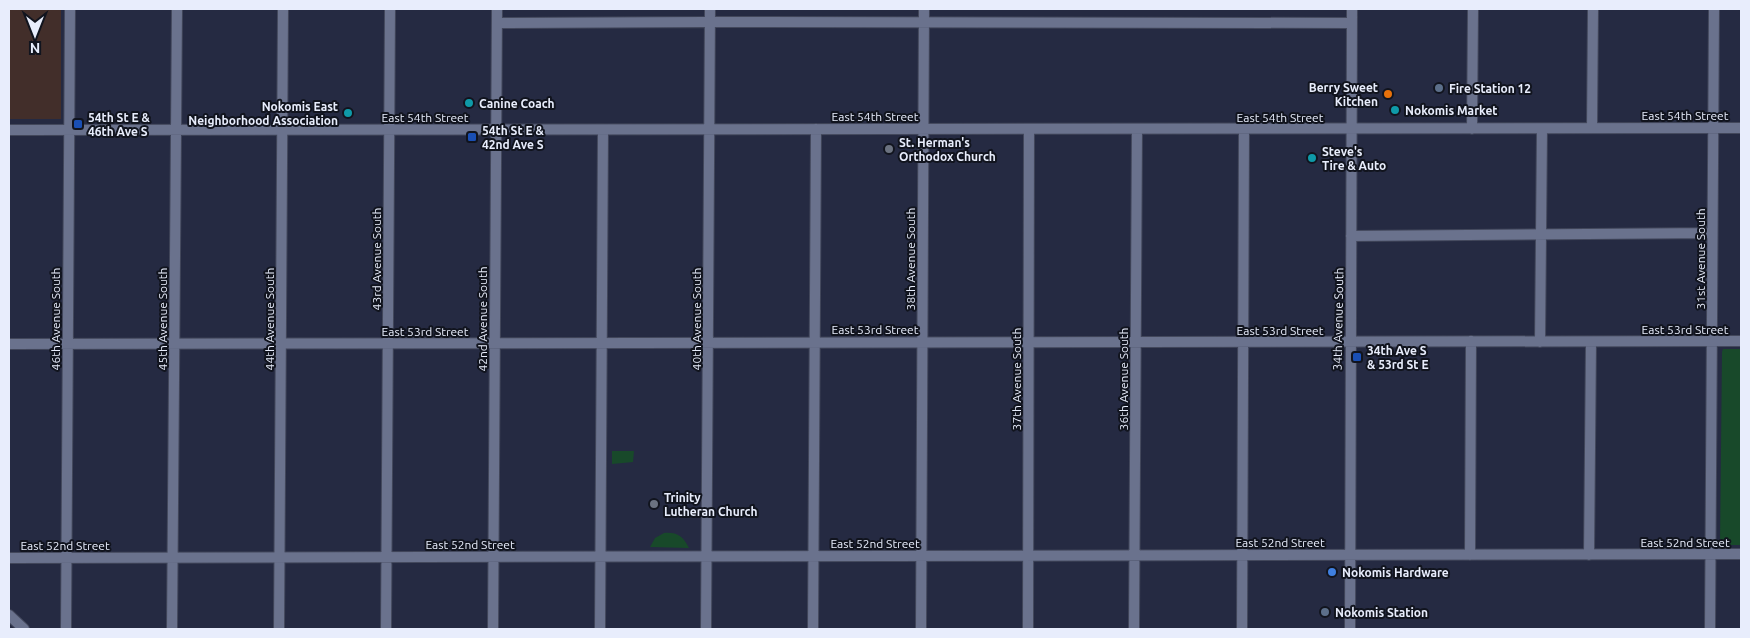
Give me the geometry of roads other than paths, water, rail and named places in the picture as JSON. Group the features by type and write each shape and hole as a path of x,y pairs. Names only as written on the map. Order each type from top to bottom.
{"street":[{"name":"46th Avenue South","path":"66,629 70,9"},
{"name":"45th Avenue South","path":"172,629 177,9"},
{"name":"44th Avenue South","path":"279,629 284,9"},
{"name":"43rd Avenue South","path":"386,629 390,9"},
{"name":"42nd Avenue South","path":"493,629 497,9"},
{"name":"40th Avenue South","path":"706,629 708,556 710,9"},
{"name":"38th Avenue South","path":"921,629 924,9"},
{"name":"34th Avenue South","path":"1350,629 1352,9"},
{"path":"1472,129 1473,9"},
{"path":"1592,128 1593,9"},
{"name":"31st Avenue South","path":"1710,629 1714,9"},
{"path":"497,23 1352,23"},
{"name":"East 54th Street","path":"9,130 1741,128"},
{"path":"813,629 816,129"},
{"name":"37th Avenue South","path":"1028,629 1029,129"},
{"name":"36th Avenue South","path":"1134,629 1137,129"},
{"path":"1242,629 1244,129"},
{"path":"1540,342 1542,129"},
{"path":"600,629 603,130"},
{"path":"1351,236 1541,236 1712,233"},
{"name":"East 53rd Street","path":"9,344 1741,341"},
{"path":"1470,555 1471,342"},
{"path":"1590,555 1591,342"},
{"name":"East 52nd Street","path":"9,558 1741,554"},
{"path":"9,615 24,629"}],"place":[{"name":"Fire Station 12","path":"1439,88"},
{"name":"Berry Sweet Kitchen","path":"1388,94"},
{"name":"Canine Coach","path":"469,103"},
{"name":"Nokomis Market","path":"1395,110"},
{"name":"Nokomis East Neighborhood Association","path":"348,113"},
{"name":"54th St E & 46th Ave S","path":"78,124"},
{"name":"54th St E & 42nd Ave S","path":"472,137"},
{"name":"St. Herman's Orthodox Church","path":"889,149"},
{"name":"Steve's Tire & Auto","path":"1312,158"},
{"name":"34th Ave S & 53rd St E","path":"1357,357"},
{"name":"Trinity Lutheran Church","path":"654,504"},
{"name":"Nokomis Hardware","path":"1332,572"},
{"name":"Nokomis Station","path":"1325,612"}]}
